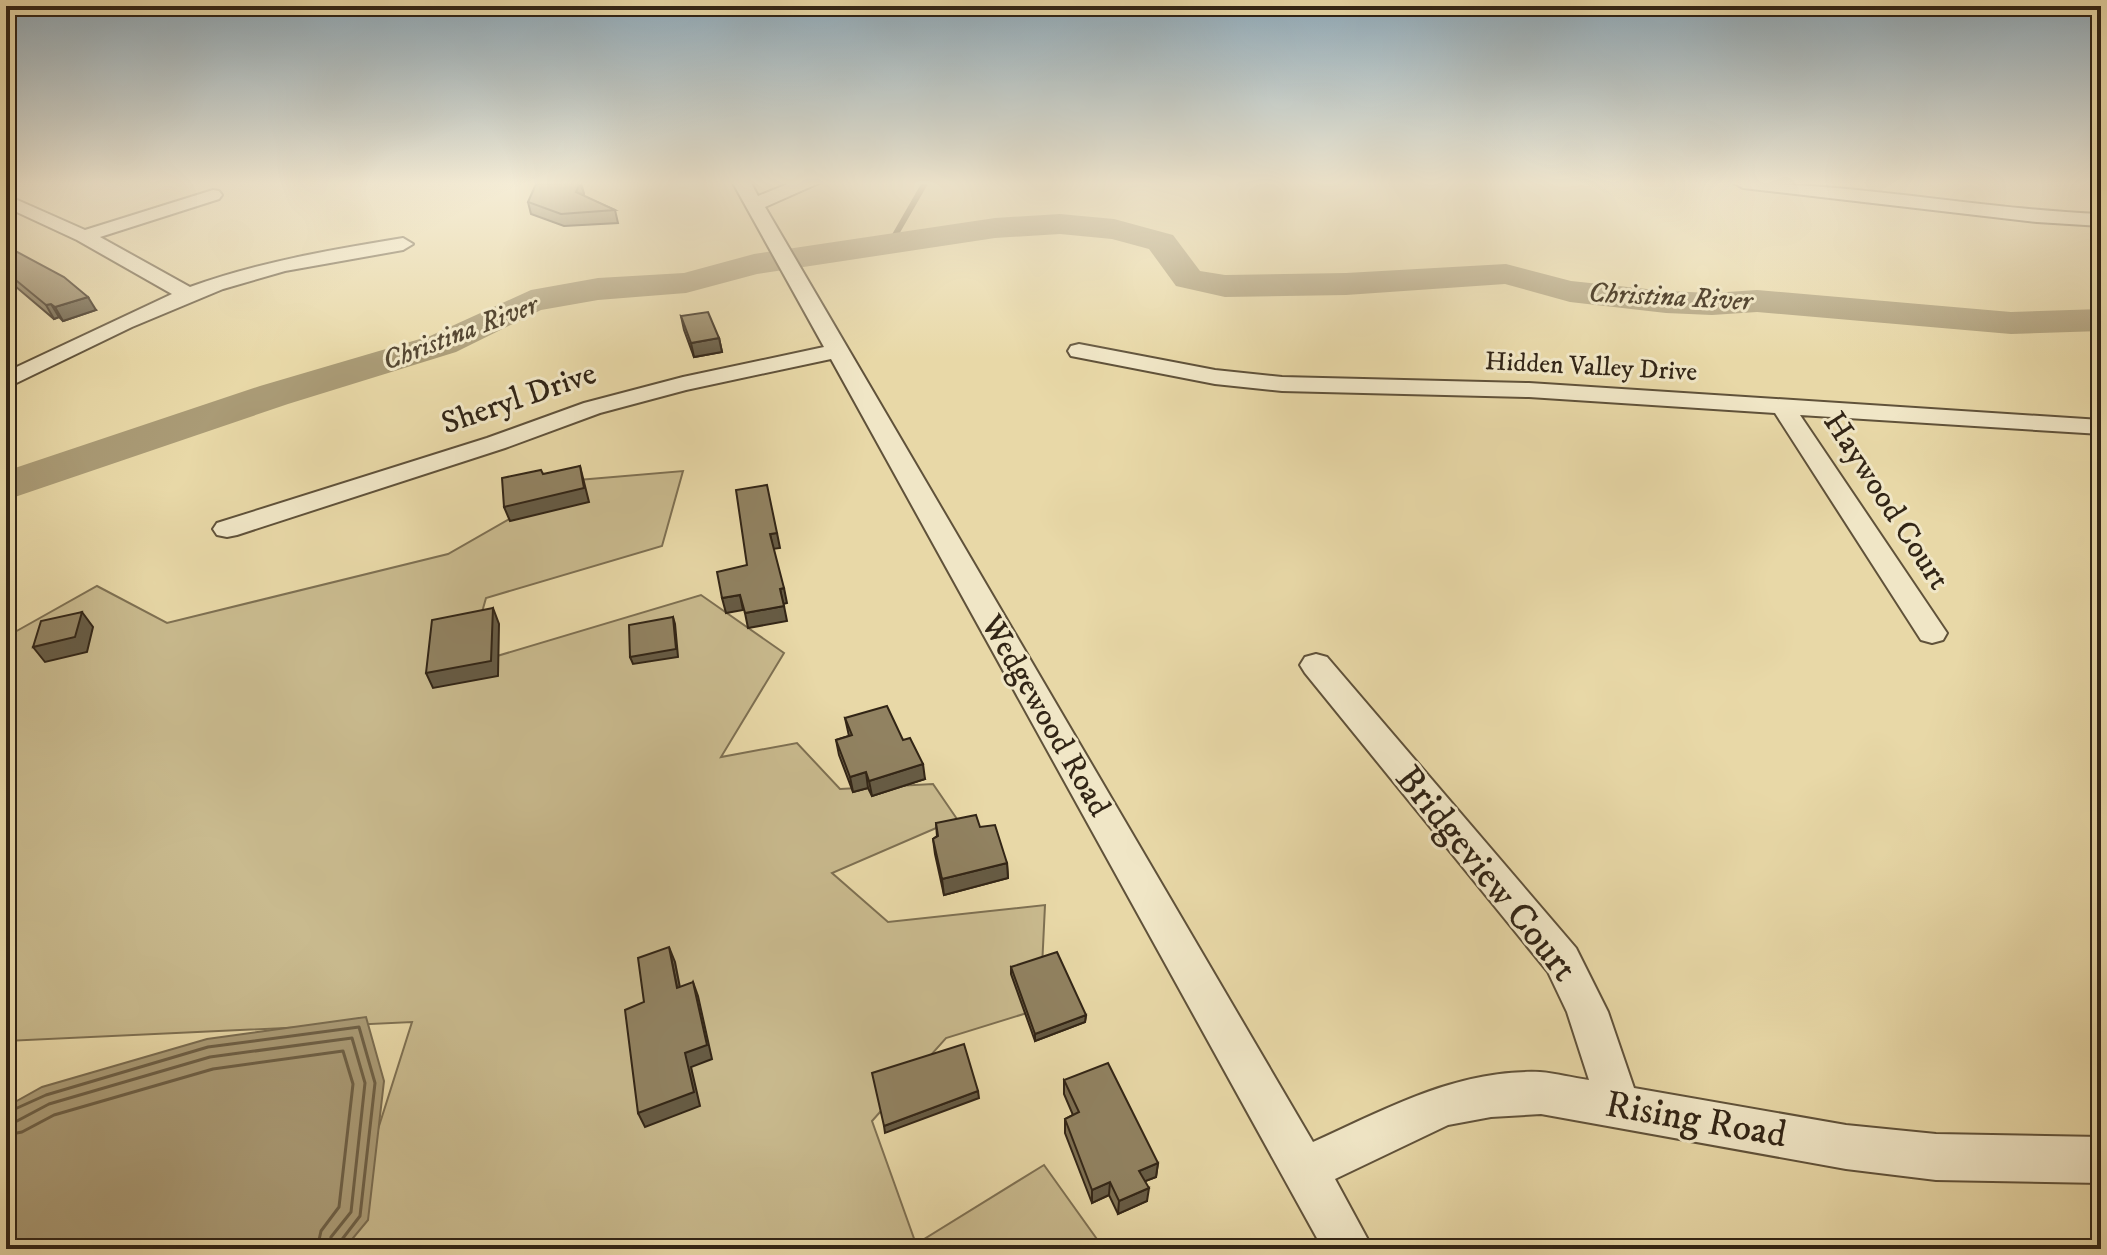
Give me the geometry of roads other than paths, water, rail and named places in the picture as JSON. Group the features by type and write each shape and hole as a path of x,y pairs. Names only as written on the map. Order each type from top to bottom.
{"street":[{"path":"94,242 188,295"},
{"name":"Wedgewood Road","path":"774,242 1349,1249"},
{"path":"6,381 110,329 188,295 293,263 403,244"},
{"name":"Sheryl Drive","path":"227,529 496,443 592,408 683,384 837,351"},
{"name":"Hidden Valley Drive","path":"1079,351 1215,377 1282,384 1529,390 2101,427"},
{"name":"Haywood Court","path":"1783,407 1932,633"},
{"name":"Bridgeview Court","path":"1316,665 1562,960 1582,994 1595,1027 1617,1104"},
{"name":"Rising Road","path":"1305,1169 1444,1105 1541,1093 1617,1104 1741,1129 1906,1154 2101,1160"}],"water":[{"path":"366,1017 384,1081 368,1220 344,1249 6,1249 6,1107 42,1087 207,1039"}],"waterway":[{"name":"Christina River","path":"6,486 274,395 443,344 531,301 598,289 686,283 754,264 904,242"},
{"name":"Christina River","path":"1159,242 1188,279 1225,286 1346,284 1506,274 1570,291 1666,302 1712,304 1757,301 2011,323 2101,320"}]}
